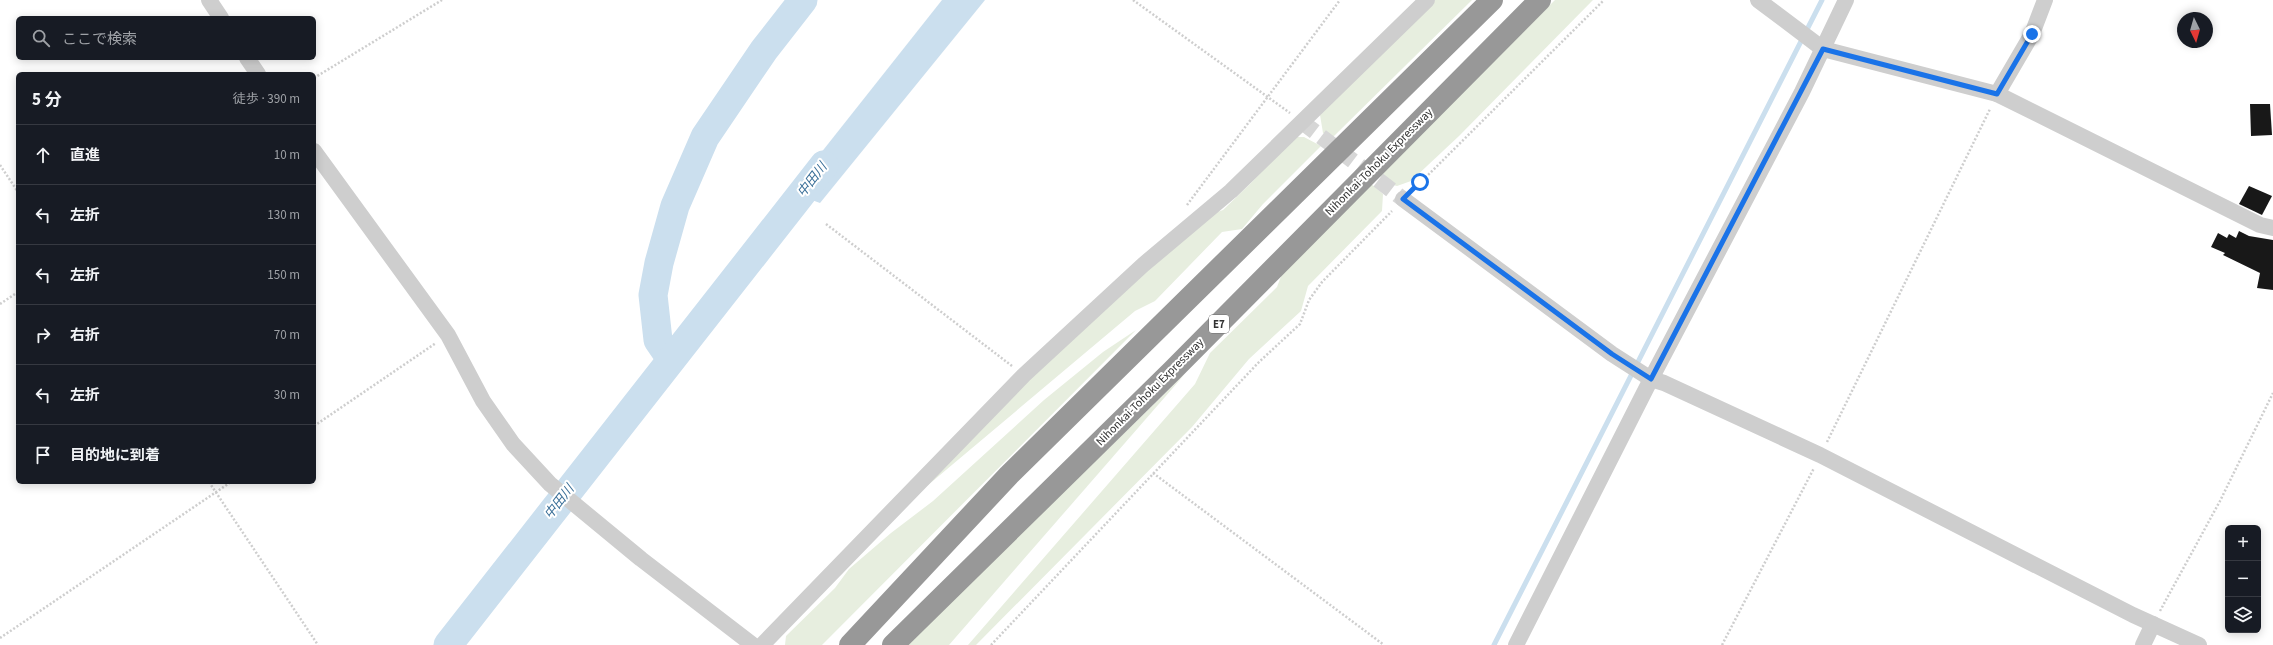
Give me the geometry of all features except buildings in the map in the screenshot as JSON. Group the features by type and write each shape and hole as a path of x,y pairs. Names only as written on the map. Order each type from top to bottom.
{"highway":[{"path":"850,645 1009,475 1492,0"},
{"name":"Nihonkai-Tohoku Expressway","path":"893,645 1172,371 1540,0"}],"street":[{"path":"209,0 220,16"},
{"path":"762,645 1024,375 1143,265 1231,191 1427,0"},
{"path":"1758,0 1823,49 1997,94 2260,225 2273,228"},
{"path":"1516,645 1651,379 1823,49 1846,0"},
{"path":"1997,94 2032,34 2045,0"},
{"path":"248,60 257,72"},
{"path":"316,154 448,335 483,401 513,444 550,484 622,543 753,645"},
{"path":"1403,199 1612,354 1651,379 1664,383 1820,455 2153,624 2199,645"},
{"path":"2143,645 2153,624"}],"path":[{"path":"316,77 442,0"},
{"path":"1133,0 1302,122"},
{"path":"1185,209 1340,0"},
{"path":"992,645 1259,362 1300,324 1309,300 1322,282 1403,199 1604,0"},
{"path":"1722,645 1820,455 1997,94"},
{"path":"0,165 16,189"},
{"path":"826,224 1024,375"},
{"path":"0,304 16,293"},
{"path":"316,425 448,335"},
{"path":"2153,624 2220,501 2273,393"},
{"path":"1153,473 1384,645"},
{"path":"210,484 318,645"},
{"path":"0,638 228,484"}],"green space":[{"path":"1435,0 1472,0 1332,138 1323,133 1320,115 1323,111"},
{"path":"1555,0 1593,0 1459,136 1411,181 1397,186 1389,184 1379,175"},
{"path":"1294,137 1304,137 1321,146 1263,204 1242,229 1222,232 1155,301 1135,311 915,496 1029,375 1203,217 1223,210 1250,184"},
{"path":"1370,183 1383,194 1382,211 1308,286 1301,311 1249,359 1192,427 976,645 968,645 1195,384 1210,353 1277,287 1283,271"},
{"path":"1136,330 822,645 785,645 786,636 835,588 849,569 891,533 933,501 1044,400 1103,352"},
{"path":"1185,374 949,645 906,645"}],"water":[{"path":"942,0 985,0 820,203 790,192"}],"waterway":[{"name":"中田川","path":"671,359 658,340 653,295 659,263 675,206 705,137 764,50 803,0"},
{"path":"1494,645 1822,0"},
{"name":"中田川","path":"448,645 824,165"}],"tunnel":[{"path":"1302,122 1403,199"}],"route":[{"path":"1420,182 1403,199 1612,354 1651,379 1802,92 1823,49 1997,94 2032,34"}]}
